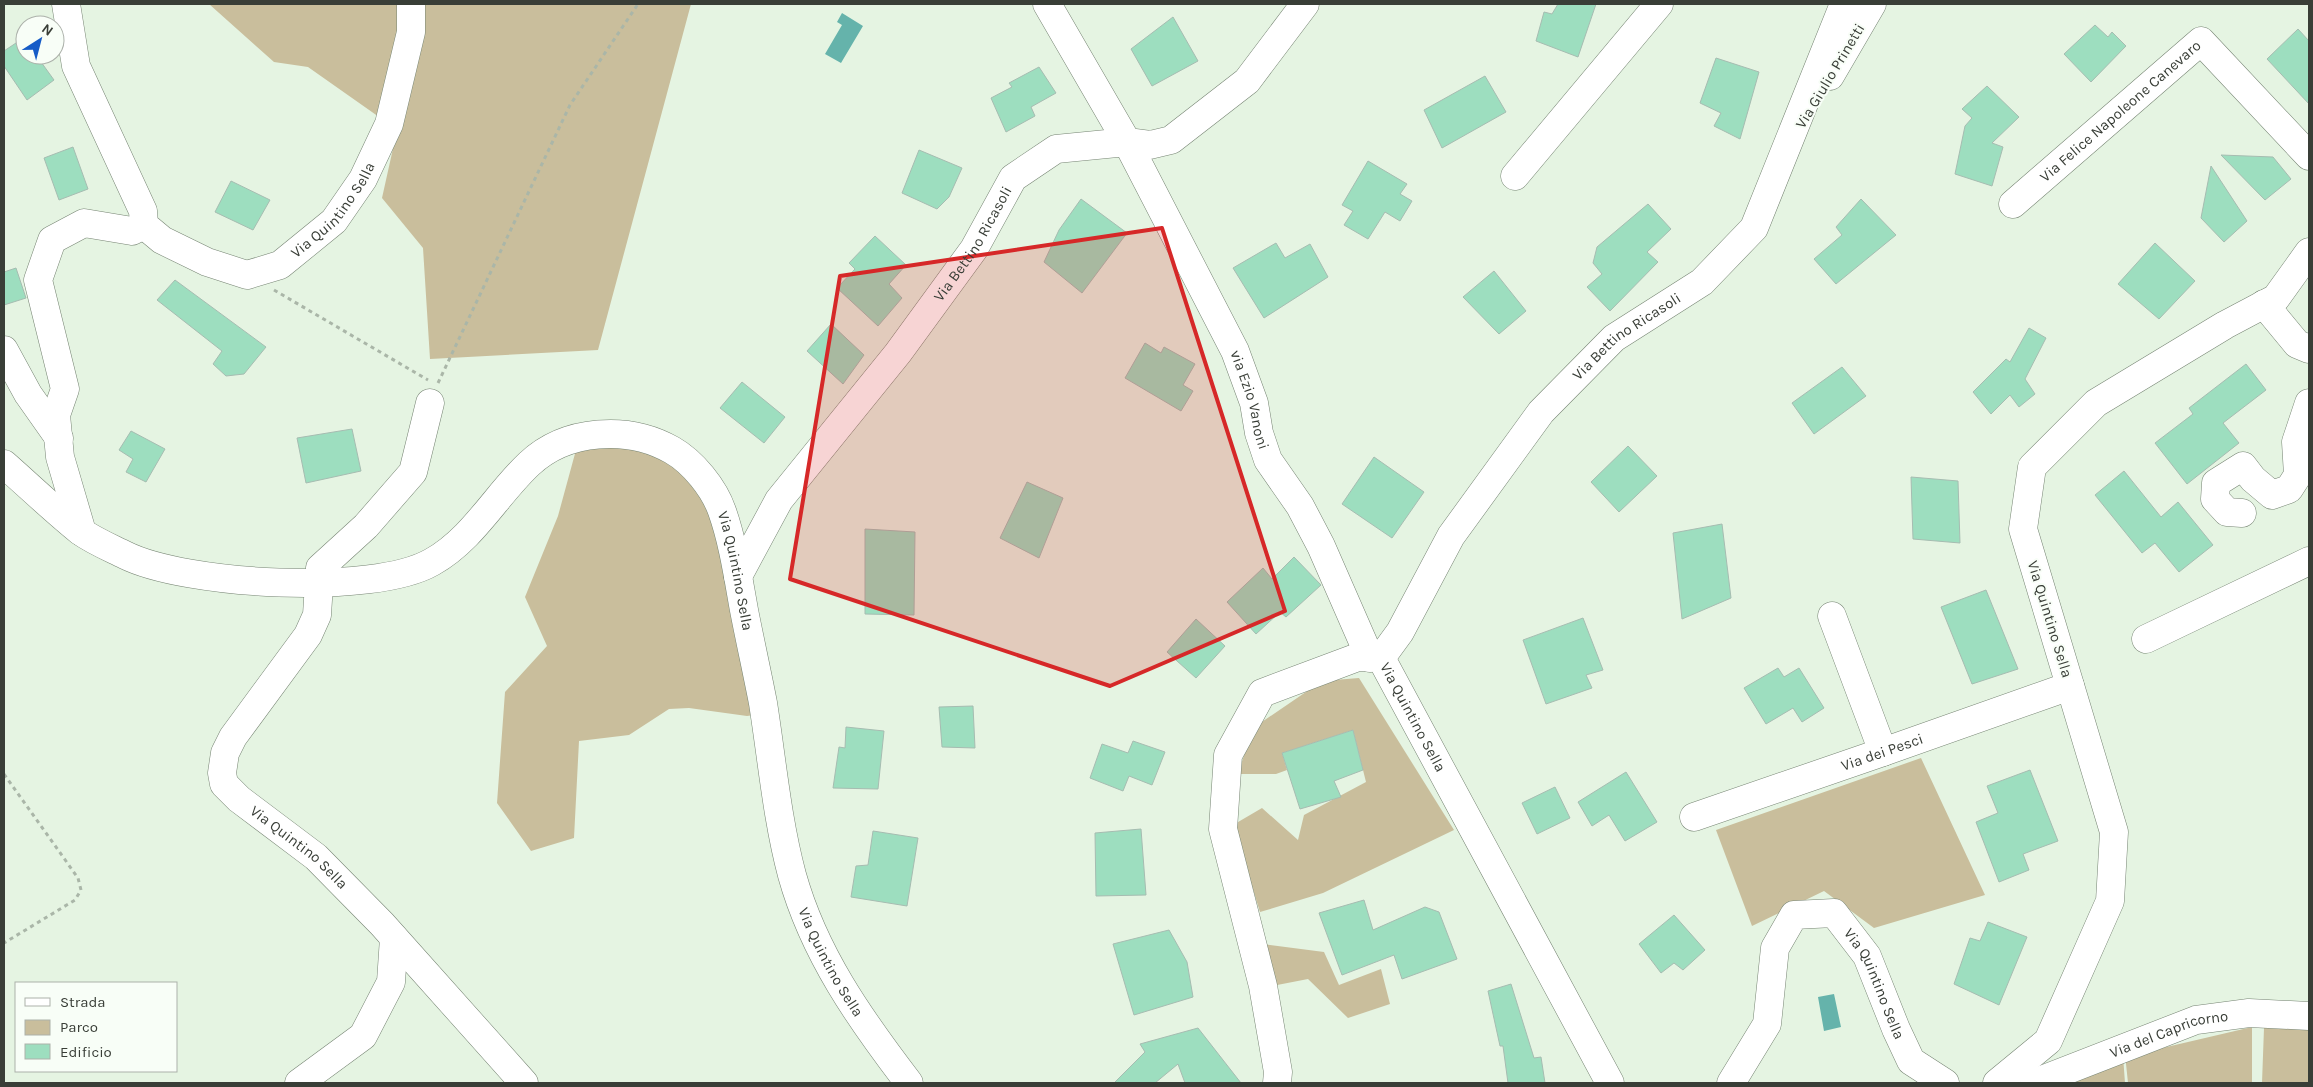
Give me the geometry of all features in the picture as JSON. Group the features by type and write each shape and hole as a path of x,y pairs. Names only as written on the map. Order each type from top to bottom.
{"street":[{"path":"66,4 76,66 143,211 144,225 162,240 208,262 247,275"},
{"name":"Via Quintino Sella","path":"247,275 280,265 334,221 362,179 389,124 411,32 411,4"},
{"name":"via Ezio Vanoni","path":"1047,4 1127,142 1235,351 1254,403 1259,433 1268,460 1300,506 1375,658"},
{"name":"Via Bettino Ricasoli","path":"738,576 779,500 898,353 974,249 1013,178 1056,149 1127,142 1150,145 1171,140 1247,81 1305,4"},
{"path":"1515,176 1659,4"},
{"name":"Via Bettino Ricasoli","path":"1375,658 1400,632 1451,536 1541,412 1614,338 1702,282 1754,228 1844,4"},
{"name":"Via Giulio Prinetti","path":"1786,148 1872,4"},
{"name":"Via Felice Napoleone Canevaro","path":"2013,204 2200,32 2309,156"},
{"path":"82,532 60,457 56,415 65,389 38,280 52,240 84,223 132,231 144,225"},
{"name":"Via Quintino Sella","path":"1997,1083 2048,1041 2110,901 2114,832 2023,530 2032,467 2096,403 2225,325 2276,298 2309,252"},
{"path":"2264,304 2297,344 2309,349"},
{"path":"4,350 28,394 59,438"},
{"path":"319,584 320,568 366,526 412,472 430,403"},
{"path":"2242,513 2227,512 2215,498 2216,483 2243,466 2253,479 2272,495 2289,490 2298,475 2296,442 2309,403"},
{"name":"Via Quintino Sella","path":"4,464 82,532 130,558 179,571 214,577 319,584 400,574 431,563 450,550 472,528 531,462 577,438 624,433 660,444 674,451 706,482 722,509 738,576 762,702 778,807 792,876 811,926 842,990 909,1083"},
{"path":"2146,639 2309,561"},
{"name":"Via Quintino Sella","path":"319,584 317,615 308,635 233,737 225,753 222,773 224,784 240,799 316,857 394,938 524,1083"},
{"path":"1832,616 1884,752"},
{"name":"Via Quintino Sella","path":"1277,1083 1278,1072 1263,986 1223,829 1228,755 1262,693 1358,657 1375,658 1610,1083"},
{"name":"Via dei Pesci","path":"1694,816 1884,752 2070,686"},
{"name":"Via Quintino Sella","path":"1731,1083 1767,1024 1775,948 1794,915 1834,914 1868,956 1896,1029 1912,1061 1945,1083"},
{"path":"299,1083 363,1036 390,982 394,938"},
{"name":"Via del Capricorno","path":"2034,1083 2196,1020 2249,1013 2309,1016"}],"path":[{"path":"247,275 437,385 499,250 570,105 638,4"},
{"path":"4,774 78,878 81,890 75,900 4,942"}],"highlighted area":[{"path":"1162,228 1285,611 1110,686 790,579 840,276"}],"green space":[{"path":"209,4 411,4 389,124 308,67 274,62"},
{"path":"422,4 691,4 598,350 430,359 423,248 382,198 422,18"},
{"path":"614,444 645,450 682,471 713,514 754,715 747,716 689,708 669,709 629,735 579,741 574,838 531,851 497,803 505,692 547,646 525,597 558,516 576,450"},
{"path":"1359,678 1454,830 1323,893 1260,912 1233,825 1262,808 1298,840 1304,815 1366,782 1353,730 1282,753 1287,770 1276,774 1238,774 1253,728 1322,681"},
{"path":"1921,758 1985,895 1874,928 1824,891 1752,926 1716,830"},
{"path":"1262,944 1324,952 1339,985 1381,969 1390,1004 1348,1018 1308,979 1272,986"},
{"path":"2252,1027 2252,1083 2128,1083 2125,1054 2158,1049"},
{"path":"2264,1028 2309,1029 2309,1083 2262,1083"},
{"path":"2123,1056 2125,1083 2072,1083 2072,1075"}],"water":[{"path":"842,13 863,26 841,63 825,54 842,25 837,22"},
{"path":"1834,994 1841,1027 1824,1031 1818,997"}],"building":[{"path":"1558,4 1596,4 1578,57 1536,41 1544,12 1552,14"},
{"path":"1173,17 1198,61 1152,86 1131,49"},
{"path":"2095,25 2108,37 2112,32 2126,46 2091,82 2064,54"},
{"path":"2298,29 2309,41 2309,104 2267,59"},
{"path":"15,44 15,65 43,65 54,80 27,100 4,66 4,51"},
{"path":"1716,58 1759,72 1740,139 1714,126 1721,113 1700,103"},
{"path":"1039,67 1056,93 1031,107 1035,116 1006,132 991,98 1012,87 1009,83"},
{"path":"1485,76 1506,112 1442,148 1424,110"},
{"path":"1987,86 2019,117 1992,143 2003,147 1992,186 1955,174 1965,126 1972,118 1962,109"},
{"path":"73,147 88,189 59,200 44,158"},
{"path":"919,150 962,168 949,197 937,209 902,193"},
{"path":"2221,155 2273,157 2291,179 2265,200"},
{"path":"1368,161 1407,184 1400,194 1412,201 1400,221 1385,212 1368,239 1344,225 1353,211 1342,205"},
{"path":"2211,166 2247,221 2224,242 2201,218"},
{"path":"231,181 270,200 253,230 215,212"},
{"path":"1081,199 1127,233 1082,293 1044,262 1059,230"},
{"path":"1861,199 1896,235 1836,284 1814,259 1842,235 1836,227"},
{"path":"1648,204 1671,229 1647,252 1658,262 1610,311 1587,287 1602,274 1593,263 1597,247"},
{"path":"875,236 906,265 889,284 902,298 878,326 837,288 855,269 849,263"},
{"path":"1276,243 1285,258 1310,244 1328,277 1264,318 1233,268"},
{"path":"2155,243 2195,281 2159,319 2118,284"},
{"path":"16,268 26,298 4,305 4,272"},
{"path":"1494,271 1526,311 1499,334 1463,297"},
{"path":"175,280 266,347 244,374 226,376 213,364 222,351 157,300"},
{"path":"831,324 864,355 843,384 807,351"},
{"path":"2029,328 2046,338 2025,379 2035,394 2019,407 2010,395 1991,414 1973,392 2006,359 2010,362"},
{"path":"1145,343 1161,353 1164,347 1195,364 1183,385 1193,391 1181,411 1125,378"},
{"path":"2246,364 2266,390 2223,423 2239,443 2187,484 2155,443 2193,414 2189,408"},
{"path":"1842,367 1866,396 1814,434 1792,403"},
{"path":"742,382 785,417 764,443 720,408"},
{"path":"352,429 361,471 306,483 297,438"},
{"path":"131,431 165,449 146,482 126,472 133,459 119,450"},
{"path":"1628,446 1657,476 1619,512 1591,482"},
{"path":"1374,457 1424,492 1392,538 1342,504"},
{"path":"2124,471 2161,517 2178,502 2213,545 2179,572 2155,543 2142,553 2095,495"},
{"path":"1911,477 1958,481 1960,543 1913,539"},
{"path":"1027,482 1063,498 1039,558 1000,538"},
{"path":"1722,524 1731,598 1682,619 1673,533"},
{"path":"865,529 915,532 914,615 865,614"},
{"path":"1294,557 1321,585 1286,617 1280,612 1256,634 1227,602 1263,568 1272,579"},
{"path":"1986,590 2018,669 1972,684 1941,607"},
{"path":"1583,618 1603,670 1586,675 1592,688 1546,704 1523,640"},
{"path":"1196,619 1225,646 1196,678 1167,652"},
{"path":"1778,668 1784,677 1799,668 1824,708 1802,722 1793,708 1766,724 1744,688"},
{"path":"973,706 975,748 942,747 939,707"},
{"path":"846,727 884,731 878,789 833,788 839,747 845,748"},
{"path":"1353,730 1363,770 1334,781 1341,797 1300,809 1282,753"},
{"path":"1133,741 1165,752 1152,785 1129,776 1123,791 1090,778 1102,744 1128,753"},
{"path":"2030,770 2058,841 2023,854 2029,870 1999,882 1976,822 1998,813 1987,786"},
{"path":"1626,772 1657,822 1625,841 1609,815 1592,826 1578,802"},
{"path":"1555,787 1570,818 1537,834 1522,803"},
{"path":"1141,829 1146,895 1096,896 1095,833"},
{"path":"873,831 918,838 907,906 851,897 856,866 868,865"},
{"path":"1364,900 1373,930 1425,907 1439,912 1457,959 1402,979 1394,955 1342,975 1319,913"},
{"path":"1674,915 1705,950 1683,970 1674,963 1661,973 1639,944"},
{"path":"1988,922 2027,937 1999,1005 1954,984 1970,938 1980,941"},
{"path":"1169,930 1187,962 1193,997 1134,1015 1113,944"},
{"path":"1511,984 1534,1058 1541,1057 1545,1083 1508,1083 1503,1046 1500,1046 1488,991"},
{"path":"1198,1028 1241,1083 1185,1083 1178,1064 1155,1083 1114,1083 1145,1052 1140,1044"}]}
